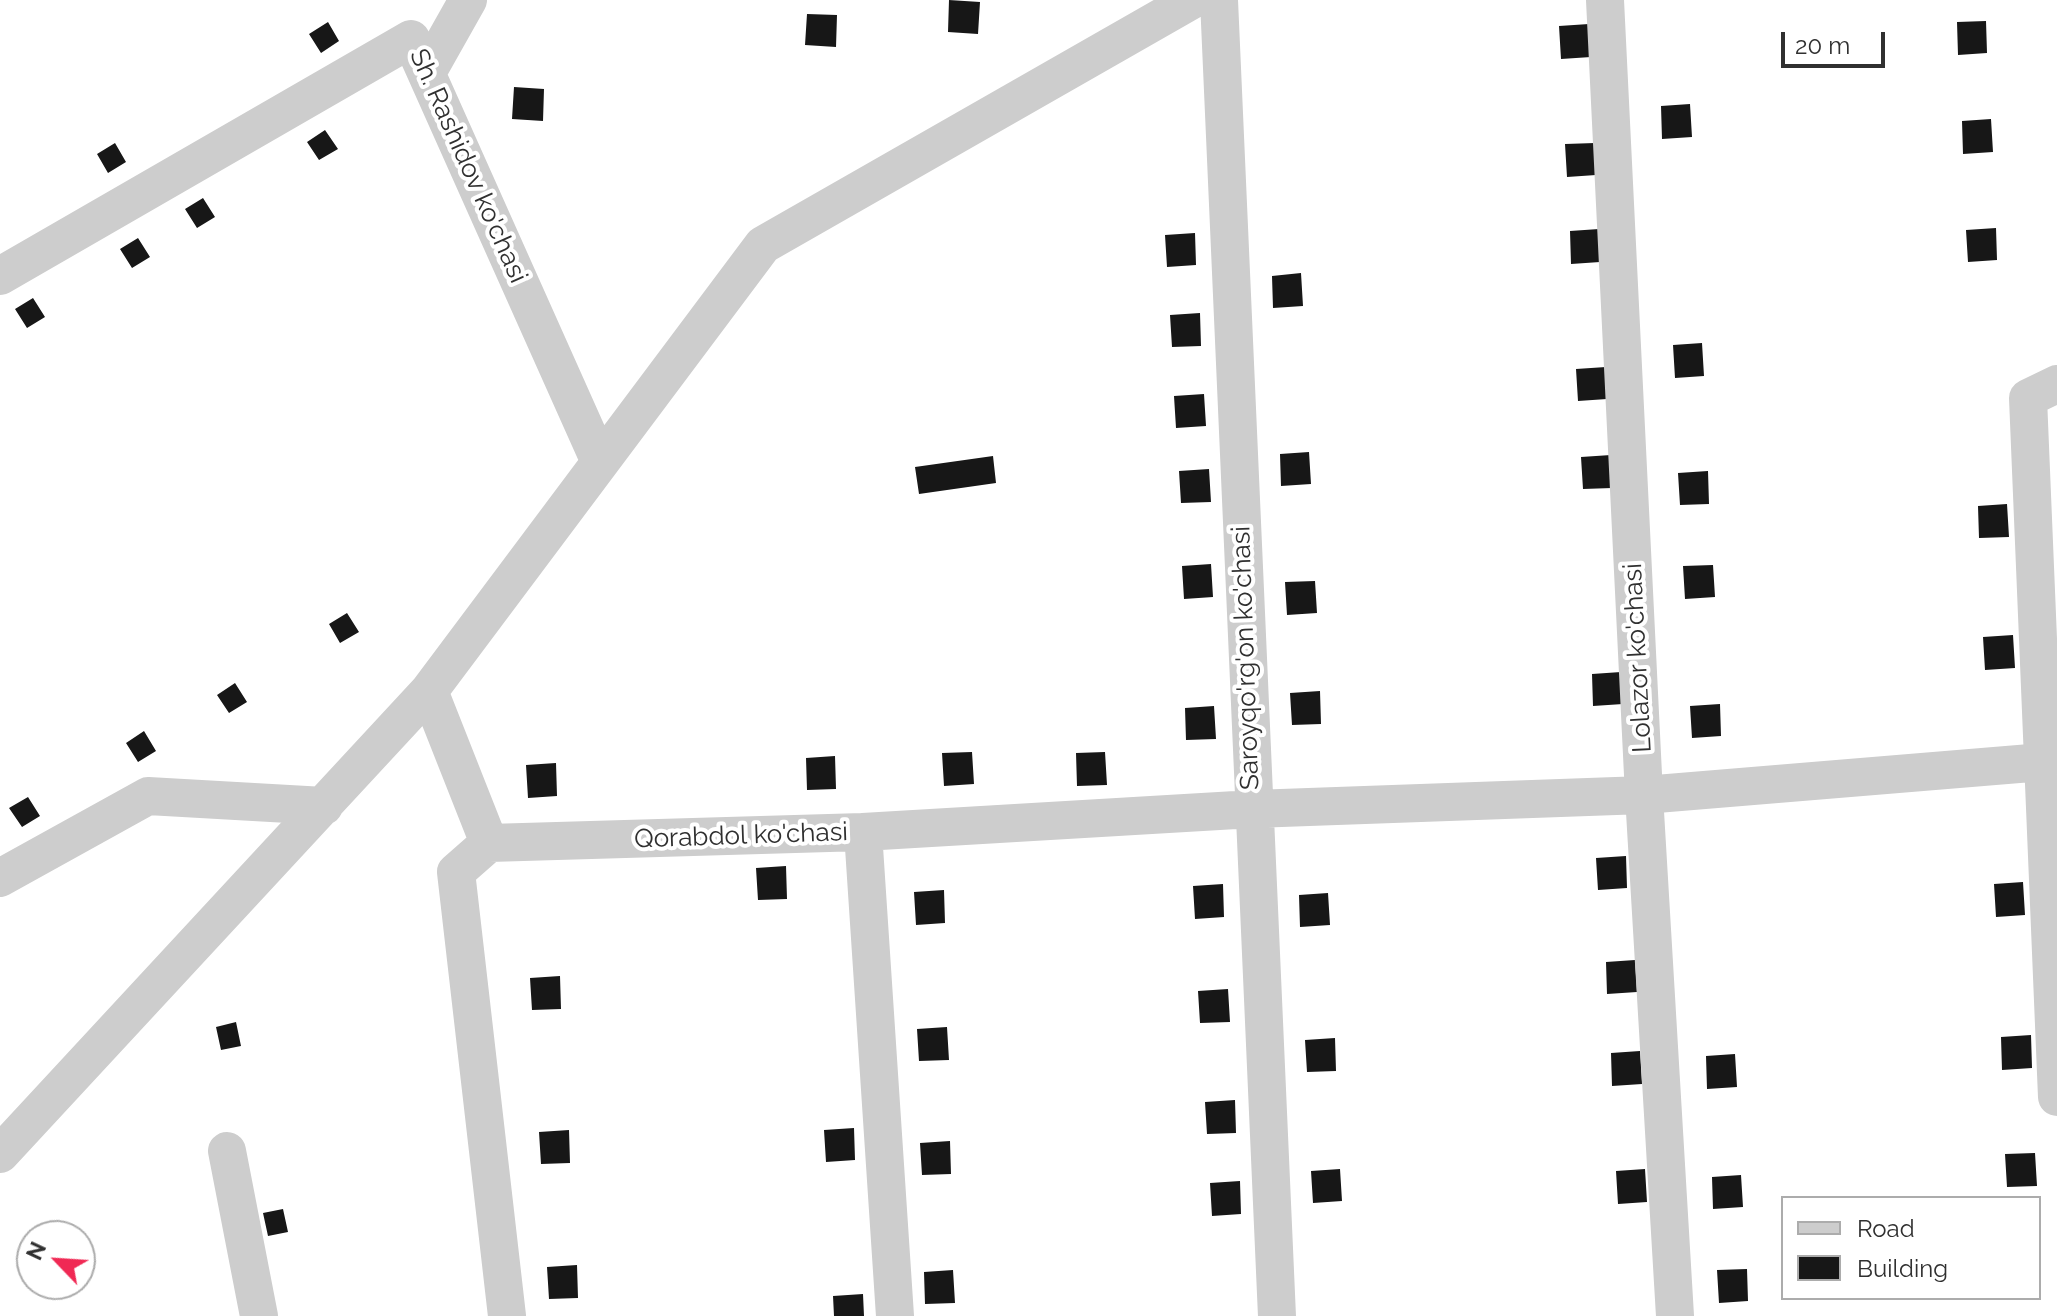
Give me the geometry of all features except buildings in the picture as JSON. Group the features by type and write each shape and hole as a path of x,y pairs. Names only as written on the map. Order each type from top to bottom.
{"street":[{"path":"428,71 468,0"},
{"path":"0,1154 429,691 763,245 1192,0"},
{"name":"Saroyqo'rg'on ko'chasi","path":"1219,0 1277,1316"},
{"name":"Lolazor ko'chasi","path":"1605,0 1644,795 1675,1316"},
{"name":"Sh. Rashidov ko'chasi","path":"0,276 411,39 428,71 600,462"},
{"path":"2057,384 2028,398 2057,1097"},
{"path":"429,691 489,843 456,872 507,1316"},
{"path":"863,832 1253,809 1644,795 2043,762"},
{"path":"0,878 148,796 324,806"},
{"name":"Qorabdol ko'chasi","path":"489,843 863,832 895,1316"},
{"path":"227,1151 259,1316"}]}
